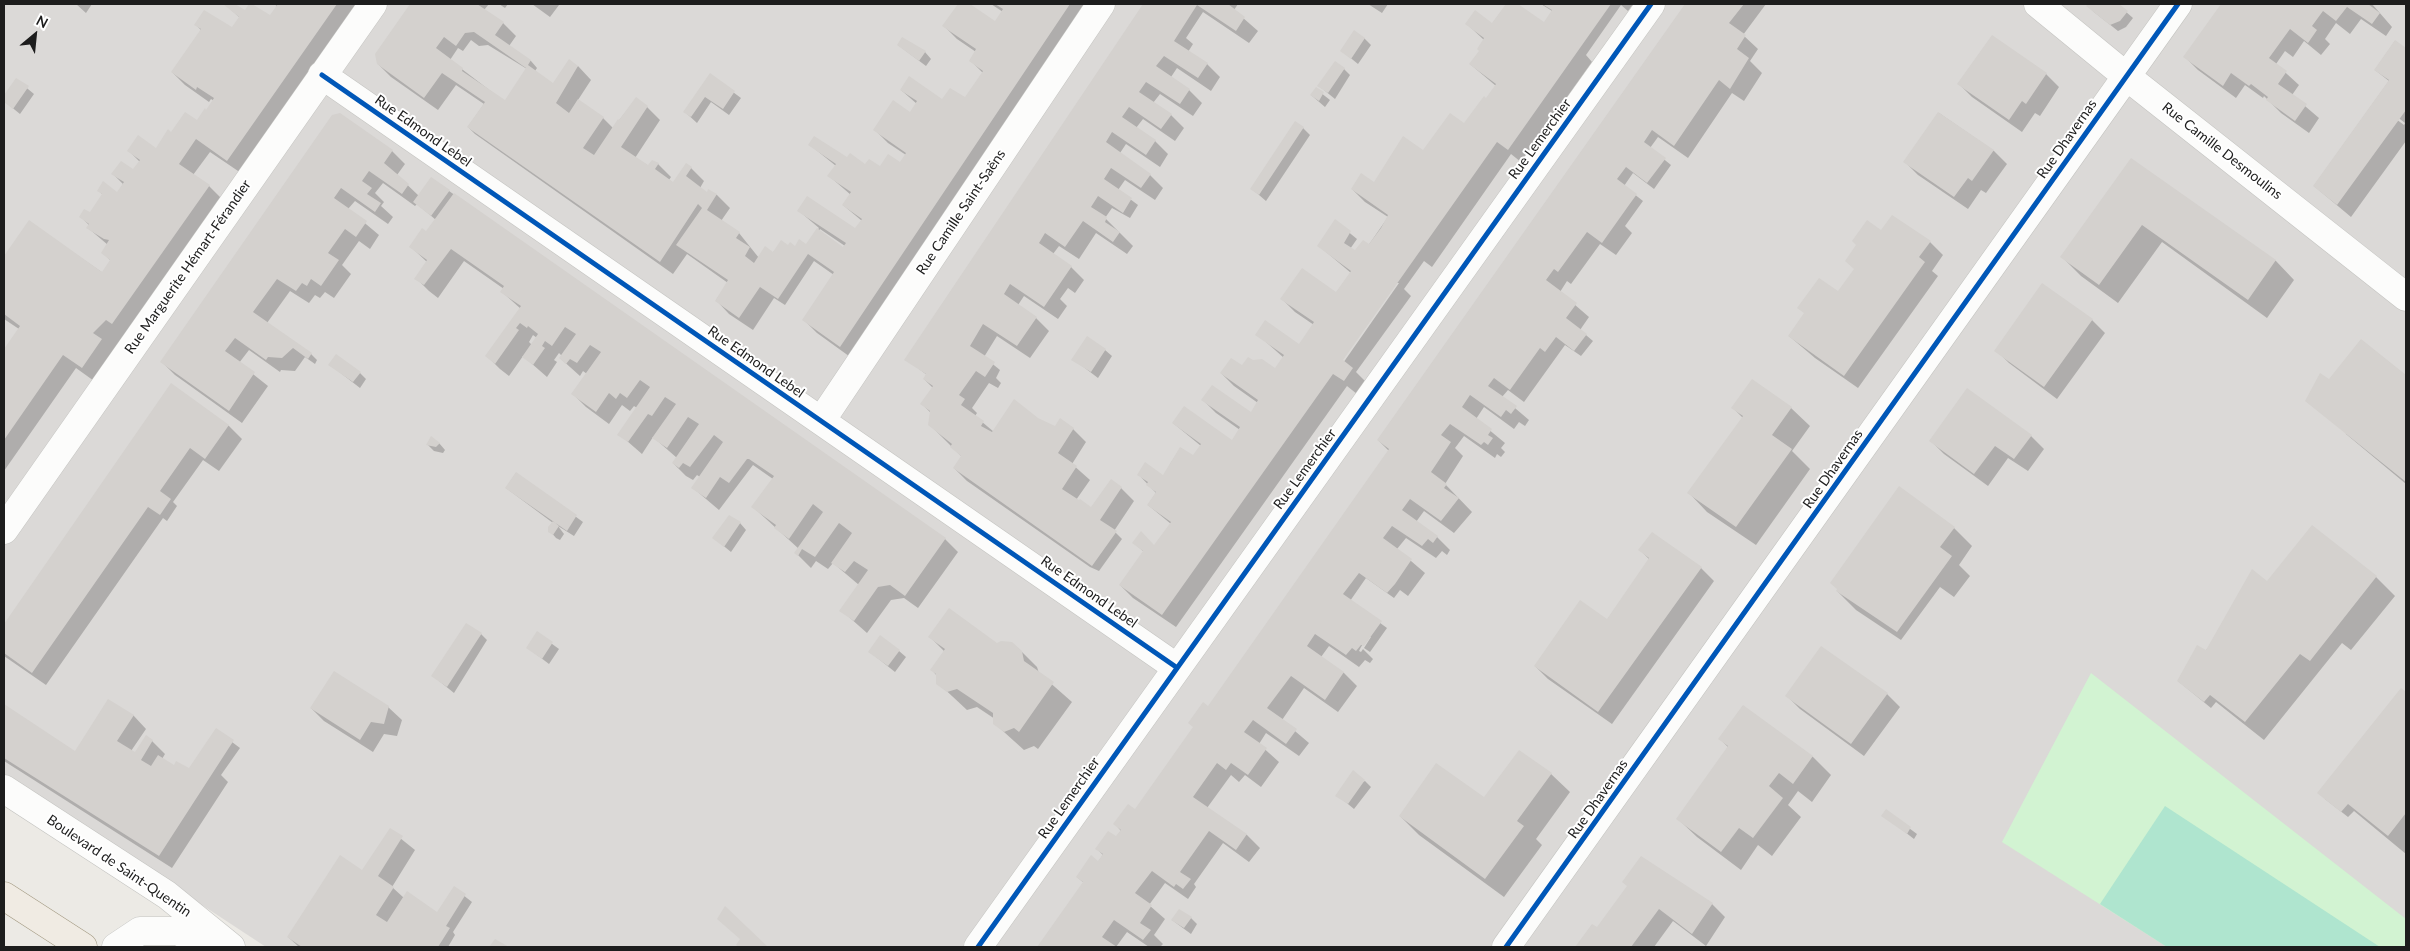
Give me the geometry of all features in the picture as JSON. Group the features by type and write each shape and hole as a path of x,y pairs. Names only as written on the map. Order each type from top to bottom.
{"main road":[{"path":"4,896 83,947"}],"street":[{"name":"Rue Marguerite Hémart-Férandier","path":"4,530 373,4"},
{"name":"Rue Camille Saint-Saëns","path":"822,421 1101,4"},
{"name":"Rue Lemerchier","path":"978,947 1651,4"},
{"name":"Rue Camille Desmoulins","path":"2038,4 2126,76 2406,297"},
{"name":"Rue Dhavernas","path":"1506,947 2178,4"},
{"name":"Rue Edmond Lebel","path":"322,75 1176,667"},
{"name":"Boulevard de Saint-Quentin","path":"4,789 167,895 232,947"},
{"path":"116,947 140,931 177,932 216,947"}],"shaded area":[{"path":"4,4 2406,4 2406,947 266,947 4,775"}],"green space":[{"path":"2091,673 2406,919 2406,947 2167,947 2002,842"},
{"path":"2165,806 2380,947 2167,947 2100,904"}],"building":[{"path":"223,4 235,4 245,10 249,4 252,4 270,15 278,4 337,4 227,161 196,139 179,164 210,185 112,324 106,320 93,333 102,339 82,368 63,355 4,440 4,349 20,326 4,314 4,256 29,220 102,272 110,260 101,253 109,240 86,228 89,224 79,217 84,209 90,212 102,194 97,191 103,181 117,192 124,182 111,174 121,161 133,169 140,160 127,151 138,135 156,148 168,129 171,132 185,112 197,120 205,108 206,110 214,98 197,87 196,90 171,72 201,29 194,25 204,10 232,27 239,17"},
{"path":"410,4 477,4 504,22 495,35 531,60 528,65 553,83 569,59 578,66 556,103 569,113 578,99 604,117 583,148 594,155 618,119 636,97 648,106 621,147 648,165 652,160 659,163 655,169 673,182 686,163 692,167 686,176 707,192 708,189 717,194 707,210 740,232 736,238 750,247 745,256 754,263 765,246 773,252 781,240 788,245 790,242 795,246 799,239 806,244 817,228 843,247 846,243 797,211 807,196 855,228 862,219 842,205 851,192 827,176 836,164 808,145 814,136 847,157 850,153 865,164 869,159 880,166 888,154 900,162 906,153 873,130 893,100 910,112 917,101 900,90 909,76 942,99 950,88 965,97 983,71 969,61 976,49 942,26 958,4 970,4 995,21 1003,9 995,4 1070,4 840,347 802,320 834,272 808,254 778,299 760,287 739,318 715,301 728,280 676,245 702,208 698,204 660,262 467,127 485,102 442,73 424,98 377,64 375,54","holes":["474,32 526,68 505,100 462,71 463,68 436,48 444,37 456,46 465,33"]},
{"path":"1143,4 1228,4 1245,17 1236,31 1197,5 1174,41 1208,63 1198,78 1164,56 1156,66 1190,89 1180,104 1146,82 1139,92 1172,114 1161,129 1129,107 1122,117 1156,140 1146,155 1112,132 1106,142 1151,174 1141,188 1111,168 1104,179 1132,198 1123,213 1098,196 1091,207 1107,217 1105,222 1120,232 1113,242 1083,221 1065,247 1045,233 1039,243 1072,266 1044,307 1010,284 1004,294 1037,317 1017,346 983,324 970,346 995,362 985,377 976,371 959,395 965,399 961,405 984,421 981,426 992,432 1014,399 1038,418 1055,426 1060,418 1074,428 1058,453 1077,466 1062,489 1091,507 1111,479 1122,487 1100,520 1117,531 1092,566 953,468 961,456 950,447 952,444 928,425 930,411 920,404 933,386 923,379 926,374 904,360"},
{"path":"1506,4 1518,4 1544,22 1552,10 1542,4 1611,4 1508,150 1497,142 1343,360 1353,368 1344,381 1333,374 1162,615 1119,585 1143,551 1132,543 1141,531 1154,545 1171,522 1147,505 1156,492 1146,485 1148,482 1137,475 1145,462 1163,475 1180,447 1193,455 1201,444 1172,423 1184,406 1232,440 1240,427 1201,400 1212,385 1251,412 1258,400 1220,373 1231,358 1242,365 1248,357 1253,360 1262,359 1275,368 1284,355 1255,335 1265,320 1299,344 1314,322 1280,299 1302,268 1336,292 1351,271 1317,246 1335,219 1351,231 1344,243 1355,250 1363,240 1369,244 1388,215 1351,189 1361,173 1374,182 1403,136 1423,150 1450,113 1464,123 1484,96 1486,98 1496,84 1469,64 1479,51 1477,49 1484,38 1465,24 1475,10 1492,23"},
{"path":"1685,4 1744,4 1729,23 1746,35 1737,49 1749,58 1730,89 1719,80 1674,146 1652,130 1644,142 1666,158 1647,183 1626,167 1617,179 1637,194 1602,243 1587,232 1558,272 1554,269 1546,280 1577,303 1566,318 1587,334 1574,351 1556,337 1545,352 1540,348 1510,390 1494,378 1488,386 1517,406 1511,414 1506,410 1501,417 1470,395 1462,407 1492,429 1488,435 1493,438 1488,445 1484,442 1481,445 1450,424 1441,435 1451,442 1431,472 1447,484 1444,488 1459,498 1441,521 1410,499 1402,510 1438,536 1433,543 1428,539 1422,546 1392,526 1383,538 1412,559 1395,584 1387,593 1359,573 1343,594 1382,621 1364,646 1361,645 1356,651 1352,648 1346,655 1315,634 1307,646 1344,672 1325,700 1291,676 1267,708 1297,729 1286,744 1253,720 1244,732 1267,748 1248,775 1231,763 1226,770 1217,763 1193,797 1247,834 1236,850 1209,831 1180,872 1191,879 1183,889 1176,884 1174,887 1152,871 1135,893 1152,905 1140,923 1151,930 1143,940 1114,920 1102,937 1117,947 1037,947 1083,882 1076,877 1091,855 1098,861 1103,854 1095,849 1108,831 1116,836 1121,830 1113,824 1128,804 1135,809 1193,727 1188,723 1203,702 1208,706 1389,449 1377,440"},
{"path":"2088,4 2119,4 2128,11 2120,21 2110,25 2086,6"},
{"path":"2221,4 2368,4 2380,13 2372,24 2347,7 2336,21 2323,11 2312,26 2317,30 2308,43 2290,29 2269,58 2287,71 2278,84 2307,104 2295,121 2266,100 2268,97 2251,84 2249,86 2231,73 2223,86 2183,57"},
{"path":"1354,30 1365,38 1351,59 1340,51"},
{"path":"1992,35 2047,73 2026,104 2022,101 2009,120 1957,84"},
{"path":"902,37 926,51 919,61 897,45"},
{"path":"2395,40 2406,48 2406,110 2337,205 2313,186 2389,80 2374,70"},
{"path":"1335,61 1345,68 1328,93 1317,86"},
{"path":"710,73 735,91 723,109 705,97 691,117 683,112"},
{"path":"16,78 29,86 13,109 4,102 4,95"},
{"path":"1316,87 1324,92 1319,101 1310,95"},
{"path":"1938,112 1994,150 1972,181 1968,178 1954,197 1903,162"},
{"path":"340,113 393,150 384,163 409,184 402,194 369,171 362,181 372,188 367,194 381,203 375,212 341,188 334,198 367,221 356,237 345,229 328,253 339,260 321,286 311,279 307,286 302,283 296,291 277,279 253,312 312,353 308,359 293,348 282,358 268,357 266,360 235,338 225,351 255,372 229,411 160,362 332,115"},
{"path":"1295,121 1304,127 1259,195 1250,189"},
{"path":"2131,158 2276,260 2248,300 2142,225 2099,285 2060,257"},
{"path":"431,177 450,190 431,216 413,202"},
{"path":"454,193 946,538 905,596 890,585 878,587 854,621 839,611 868,570 854,561 845,572 831,563 852,533 839,523 815,557 802,549 798,556 794,553 823,512 813,504 789,539 774,528 776,525 751,507 774,476 749,459 747,459 729,483 720,477 706,498 691,488 723,442 714,435 690,467 683,463 679,468 672,463 699,424 688,417 667,448 652,438 676,404 665,397 652,416 648,414 628,442 617,435 650,387 640,380 627,398 620,393 616,399 609,393 596,412 571,394 601,352 590,345 577,363 570,359 566,364 559,358 576,334 565,327 552,346 545,341 542,346 545,348 533,365 522,357 538,334 528,326 527,328 520,323 516,328 519,330 495,364 485,356 521,306 500,292 504,286 451,249 424,285 414,279 427,260 409,247 422,228 426,231"},
{"path":"1892,215 1931,241 1919,257 1925,262 1844,376 1788,336 1804,313 1797,308 1819,278 1838,291 1854,269 1845,261 1856,245 1852,241 1867,220 1881,230"},
{"path":"2042,283 2093,319 2044,387 1994,351"},
{"path":"1087,336 1106,349 1091,372 1071,360"},
{"path":"2361,339 2406,375 2406,482 2305,401 2320,373 2329,379"},
{"path":"336,354 361,372 353,382 328,365"},
{"path":"1752,379 1792,407 1772,435 1792,449 1736,527 1687,493 1743,416 1731,408"},
{"path":"171,383 229,425 205,459 190,448 160,491 171,499 160,515 148,507 32,673 4,653 4,624"},
{"path":"1967,388 2032,435 2014,459 1995,446 1974,474 1929,441"},
{"path":"431,436 440,443 436,447 426,445"},
{"path":"516,472 577,515 567,531 505,488"},
{"path":"1899,486 1955,527 1940,547 1952,556 1897,632 1836,591 1837,589 1830,583"},
{"path":"729,515 741,522 724,547 712,538"},
{"path":"553,521 559,526 553,535 548,532 548,527"},
{"path":"2312,525 2377,576 2310,661 2300,654 2245,722 2210,695 2204,702 2177,681 2197,645 2206,650 2252,569 2267,581"},
{"path":"1652,532 1702,567 1598,712 1534,666 1580,600 1607,619 1649,558 1638,550"},
{"path":"949,608 997,643 1001,641 1012,642 1022,651 1024,661 1054,682 1019,732 1014,728 1004,732 993,724 993,713 957,689 947,692 936,684 936,674 930,670 945,649 928,637"},
{"path":"466,623 482,633 447,687 431,676"},
{"path":"537,631 553,642 542,659 526,648"},
{"path":"880,635 900,650 888,666 868,652"},
{"path":"1821,646 1888,693 1851,744 1785,696"},
{"path":"334,671 389,706 384,724 371,722 360,740 310,708"},
{"path":"2401,688 2406,692 2406,813 2388,836 2348,804 2341,812 2317,793"},
{"path":"108,699 134,715 117,741 135,752 146,735 153,740 141,760 151,766 158,755 174,765 176,761 189,768 216,728 234,740 159,856 4,758 4,704 75,751"},
{"path":"1743,705 1813,756 1793,784 1779,773 1769,786 1783,798 1753,838 1739,828 1721,852 1676,819 1728,746 1718,739"},
{"path":"1519,750 1552,773 1517,821 1524,826 1485,879 1399,816 1436,763 1484,797"},
{"path":"1353,770 1365,780 1348,804 1335,796"},
{"path":"1886,809 1911,827 1907,834 1881,816"},
{"path":"390,828 403,836 378,876 394,887 376,915 387,922 407,891 437,912 454,886 466,894 446,926 450,928 438,947 302,947 287,937 340,855 362,870"},
{"path":"1641,856 1713,903 1692,934 1659,909 1631,947 1575,947 1592,924 1597,927 1627,886 1622,882"},
{"path":"725,906 768,947 739,947 736,945 740,939 717,919"},
{"path":"1179,909 1192,917 1184,928 1171,920"},
{"path":"495,939 509,947 489,947"}],"cycle path":[{"path":"978,947 1651,4"},
{"path":"1506,947 2178,4"},
{"path":"322,75 1176,667"}]}
